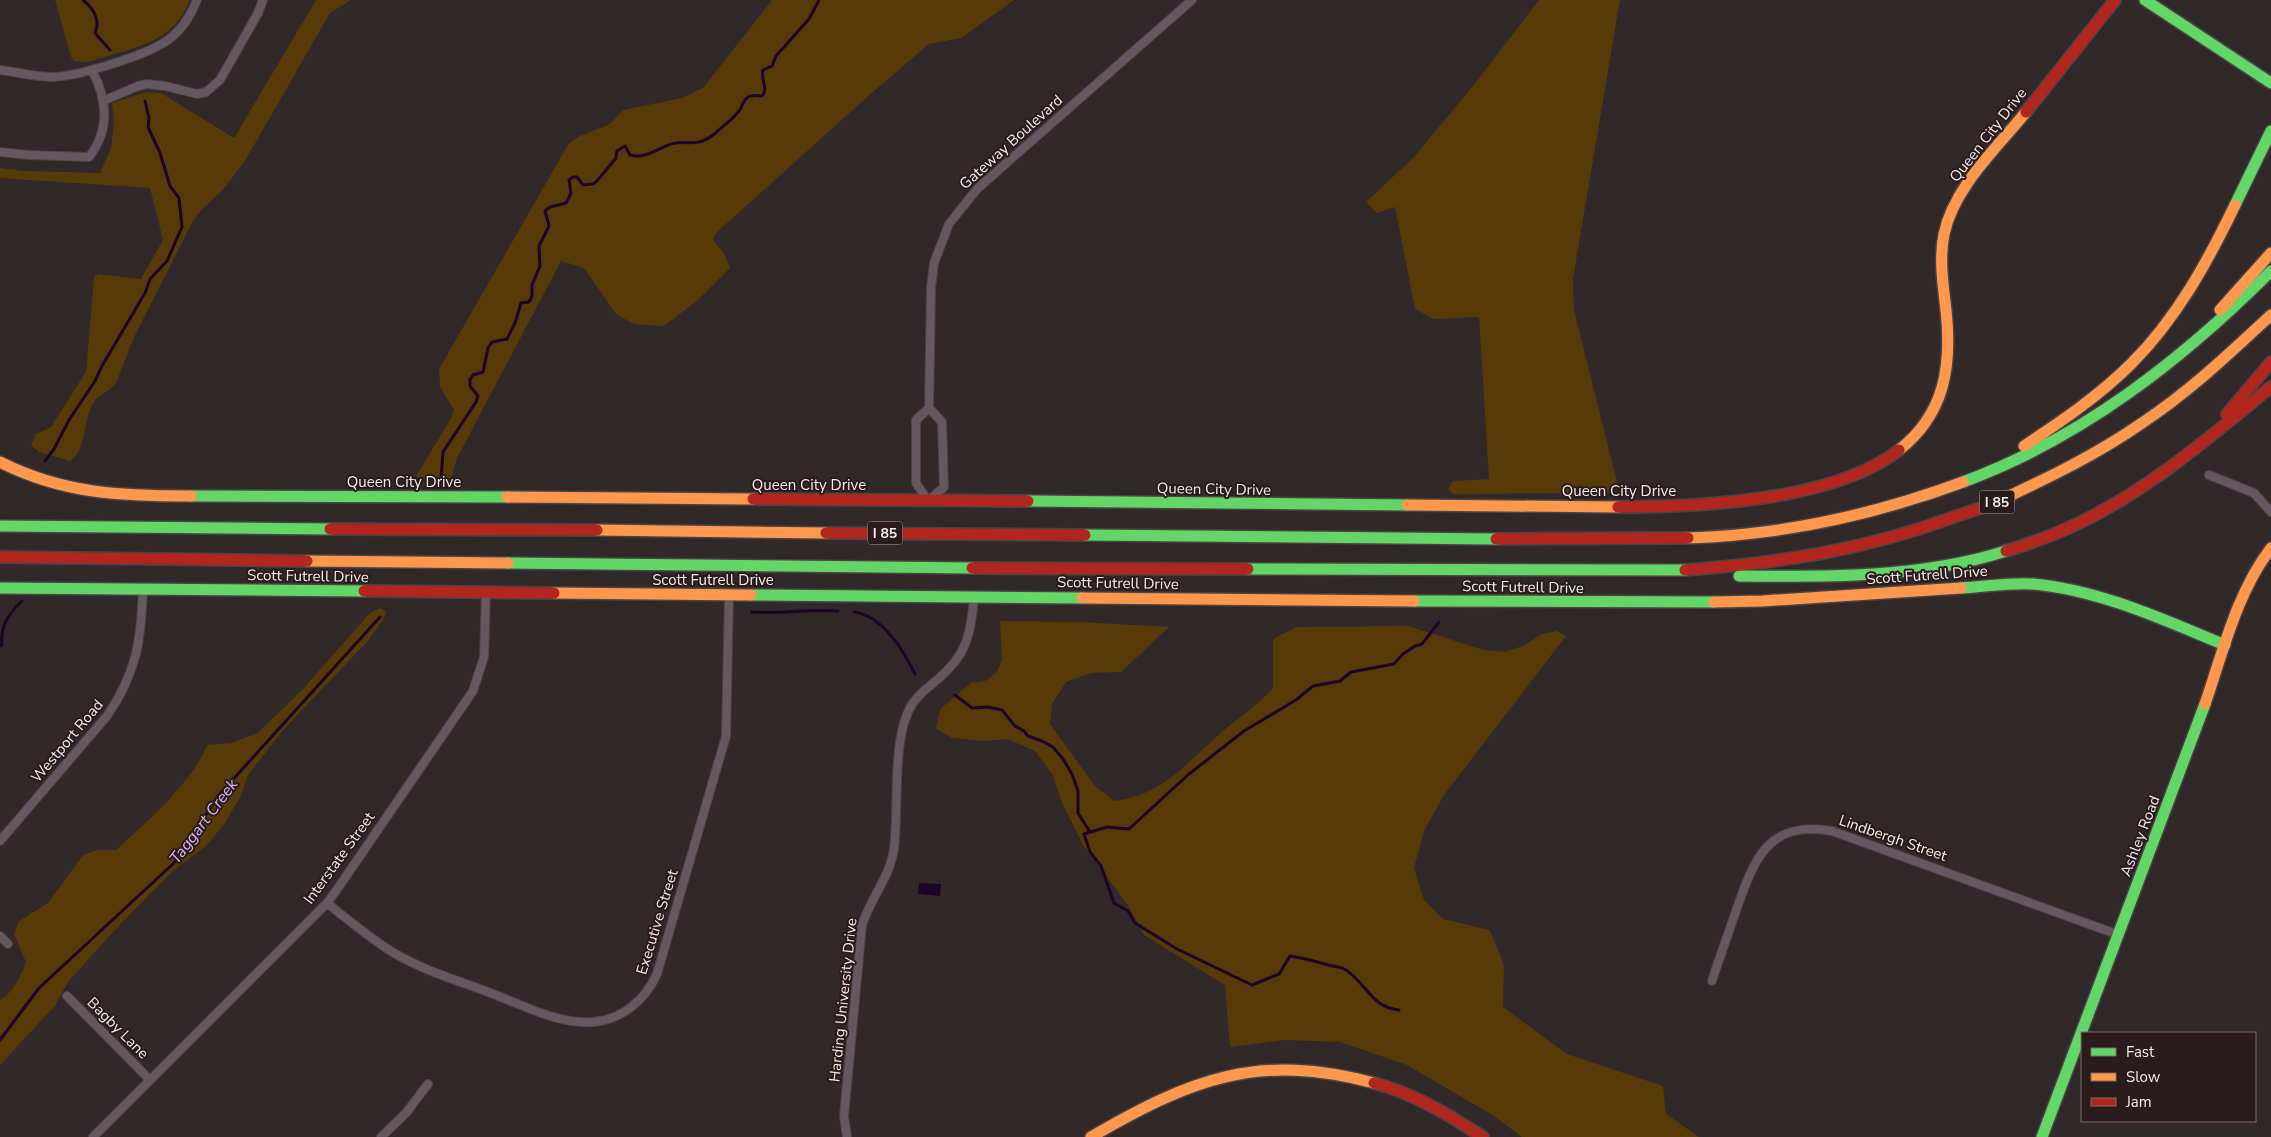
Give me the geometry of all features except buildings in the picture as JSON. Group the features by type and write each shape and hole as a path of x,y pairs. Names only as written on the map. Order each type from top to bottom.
{"main road":[{"name":"Queen City Drive","path":"0,462 66,487 99,494 129,496 574,497 1433,506 1707,506 1756,501 1793,494 1870,468 1896,454 1913,439 1931,416 1943,390 1948,352 1943,274 1944,246 1948,221 1960,195 1974,174 2114,0"},
{"path":"2144,0 2271,83"},
{"path":"1974,479 2029,443 2081,405 2127,367 2156,337 2195,283 2271,131"},
{"path":"2162,371 2271,253"},
{"name":"I 85","path":"0,526 1672,539 1736,536 1821,524 1902,504 1974,479 2066,434 2109,408 2162,371 2220,323 2271,272"},
{"name":"I 85","path":"0,557 907,568 1673,571 1749,567 1840,552 1920,531 1998,502 2061,472 2145,421 2213,369 2271,315"},
{"path":"2205,439 2271,362"},
{"path":"1673,571 1769,577 1838,575 1937,566 2016,549 2057,533 2116,503 2148,482 2271,387"},
{"name":"Ashley Road","path":"2042,1137 2094,993 2119,935 2239,607 2258,568 2271,548"},
{"name":"Scott Futrell Drive","path":"0,588 1655,603 1762,601 2032,584 2067,588 2103,597 2226,645"},
{"path":"1091,1137 1164,1097 1193,1086 1243,1073 1288,1070 1332,1073 1378,1083 1437,1107 1483,1137"}],"street":[{"path":"0,70 52,77 74,75 92,70 161,45 181,29 197,0"},
{"path":"105,100 138,86 148,84 197,94 206,92 220,80 258,13 263,0"},
{"name":"Gateway Boulevard","path":"929,408 933,269 940,241 952,218 977,189 1192,0"},
{"path":"0,152 89,157 98,146 104,122 105,100 92,70"},
{"path":"929,408 942,422 944,488 928,501 916,483 916,420 929,408"},
{"path":"2209,475 2254,493 2271,512"},
{"name":"Westport Road","path":"0,841 107,716 119,698 129,678 138,650 142,626 143,589"},
{"name":"Interstate Street","path":"93,1137 327,903 473,691 484,657 486,592"},
{"name":"Executive Street","path":"327,903 373,938 418,965 566,1020 580,1022 609,1019 629,1009 642,999 657,974 726,736 729,595"},
{"name":"Harding University Drive","path":"848,1137 844,1116 862,926 868,907 884,880 894,851 904,721 918,696 952,667 960,657 969,636 974,597"},
{"name":"Lindbergh Street","path":"1712,981 1752,867 1773,841 1789,833 1804,829 1832,831 2119,935"},
{"path":"0,936 8,944"},
{"name":"Bagby Lane","path":"67,996 150,1080"},
{"path":"381,1137 406,1113 428,1084"}],"shaded area":[{"path":"55,0 190,0 177,22 161,36 130,49 97,60 84,62 74,61 71,57"},
{"path":"316,0 351,0 330,13 245,161 222,191 202,209 193,221 134,337 116,383 96,399 90,410 79,451 70,461 39,452 31,445 36,434 51,427 86,372 94,277 98,274 141,279 163,240 150,188 0,178 0,168 25,171 100,173 111,148 114,122 112,103 147,92 161,93 234,138"},
{"path":"772,0 1014,0 961,38 929,44 715,234 713,240 724,253 730,268 698,300 664,326 634,324 616,314 584,268 561,261 457,458 450,481 422,479 416,476 450,420 454,410 440,387 439,369 569,143 580,136 610,124 623,110 682,98 703,88"},
{"path":"1539,0 1620,0 1573,279 1574,310 1618,486 1606,493 1453,494 1448,489 1453,481 1489,479 1479,317 1434,319 1415,309 1395,207 1377,213 1366,202 1414,157 1473,86"},
{"path":"380,608 386,612 383,620 367,642 283,730 248,775 241,795 225,823 207,845 174,870 125,919 68,982 55,1006 0,1065 0,1000 13,988 26,962 14,934 19,921 48,903 83,855 97,850 116,850 140,828 180,787 201,758 207,745 231,743 258,733 303,689 369,614"},
{"path":"1000,621 1080,622 1169,627 1121,672 1091,673 1066,682 1052,704 1050,724 1095,786 1114,801 1132,798 1161,784 1186,765 1261,700 1273,688 1273,639 1297,627 1408,626 1484,650 1505,652 1523,646 1542,634 1557,631 1566,636 1444,795 1424,831 1414,868 1424,900 1443,919 1490,930 1504,965 1503,1007 1567,1054 1663,1086 1666,1114 1699,1137 1522,1137 1494,1116 1407,1065 1340,1042 1285,1040 1230,1047 1225,985 1144,935 1129,907 1083,845 1063,805 1052,774 1035,751 1007,739 983,741 952,738 936,729 940,709 971,683 985,681 996,673 1002,660"},
{"path":"919,883 941,884 940,896 918,894"}],"waterway":[{"path":"83,0 95,15 97,23 95,33 110,50"},
{"name":"Taggart Creek","path":"441,480 443,452 478,396 470,386 470,380 473,375 483,372 488,348 492,342 507,339 515,323 521,303 529,302 532,296 532,285 540,266 539,246 549,226 545,211 550,207 566,203 571,193 569,180 577,177 583,185 593,184 616,158 617,151 625,146 630,155 639,156 672,144 700,142 713,135 730,121 747,98 762,96 765,90 763,70 772,66 776,56 809,19 819,0"},
{"path":"45,461 95,381 145,293 150,279 167,261 182,227 179,198 170,186 160,153 148,127 149,118 145,101"},
{"path":"0,646 2,645 2,632 6,620 22,601"},
{"path":"752,612 838,611"},
{"path":"854,612 874,620 883,627 905,655 915,674"},
{"name":"Taggart Creek","path":"0,1040 39,988 175,862 218,796 380,617"},
{"path":"1399,1010 1390,1008 1375,1000 1353,976 1340,967 1290,956 1279,974 1252,985 1177,949 1135,923 1128,911 1114,903 1101,866 1090,852 1084,834 1107,827 1129,829 1189,774 1244,731 1296,700 1313,686 1340,681 1351,672 1394,664 1403,654 1422,644 1439,622"},
{"path":"955,695 972,708 988,707 1002,710 1015,726 1024,731 1028,736 1053,747 1072,774 1078,791 1078,813 1090,832"}],"traffic: fast":[{"path":"2145,0 2271,83"},
{"path":"2235,205 2271,131"},
{"path":"1963,482 2007,464 2049,443 2128,393 2202,335 2271,271"},
{"path":"191,496 507,497"},
{"path":"1028,501 1407,505"},
{"path":"0,526 330,529"},
{"path":"1085,535 1496,539"},
{"path":"1739,576 1840,576 1908,571 1974,560 2006,551"},
{"path":"508,563 972,568"},
{"path":"1248,569 1685,570"},
{"path":"1961,588 2006,584 2033,584 2058,587 2131,607 2225,645"},
{"path":"0,588 364,591"},
{"path":"751,595 1082,598"},
{"path":"1414,601 1714,602"},
{"path":"2082,1032 2205,704"},
{"path":"2042,1137 2081,1033"}],"traffic: slow":[{"path":"1899,450 1927,421 1936,405 1942,388 1948,350 1942,253 1944,234 1949,217 1966,184 2026,112"},
{"path":"2024,446 2094,397 2120,375 2148,346 2190,288 2214,247 2235,205"},
{"path":"2220,310 2271,253"},
{"path":"2005,498 2058,473 2142,423 2193,385 2271,315"},
{"path":"0,462 23,473 70,487 117,494 191,496"},
{"path":"1688,538 1759,533 1828,521 1896,504 1963,482"},
{"path":"507,497 753,499"},
{"path":"1407,505 1618,507"},
{"path":"597,530 826,533"},
{"path":"2205,704 2240,603 2259,565 2271,548"},
{"path":"307,561 508,563"},
{"path":"1714,602 1762,601 1961,588"},
{"path":"554,593 751,595"},
{"path":"1082,598 1414,601"},
{"path":"1091,1137 1161,1100 1194,1086 1226,1077 1260,1071 1295,1070 1333,1074 1374,1083"}],"traffic: jam":[{"path":"2026,112 2115,0"},
{"path":"2227,414 2271,362"},
{"path":"2006,551 2072,526 2132,493 2180,460 2271,387"},
{"path":"1618,507 1687,505 1764,498 1839,480 1872,467 1899,450"},
{"path":"1685,570 1788,559 1855,546 1921,528 2005,498"},
{"path":"753,499 1028,501"},
{"path":"330,529 597,530"},
{"path":"826,533 1085,535"},
{"path":"1496,539 1688,538"},
{"path":"0,557 307,561"},
{"path":"972,568 1248,569"},
{"path":"364,591 554,593"},
{"path":"1374,1083 1417,1099 1483,1137"}]}
